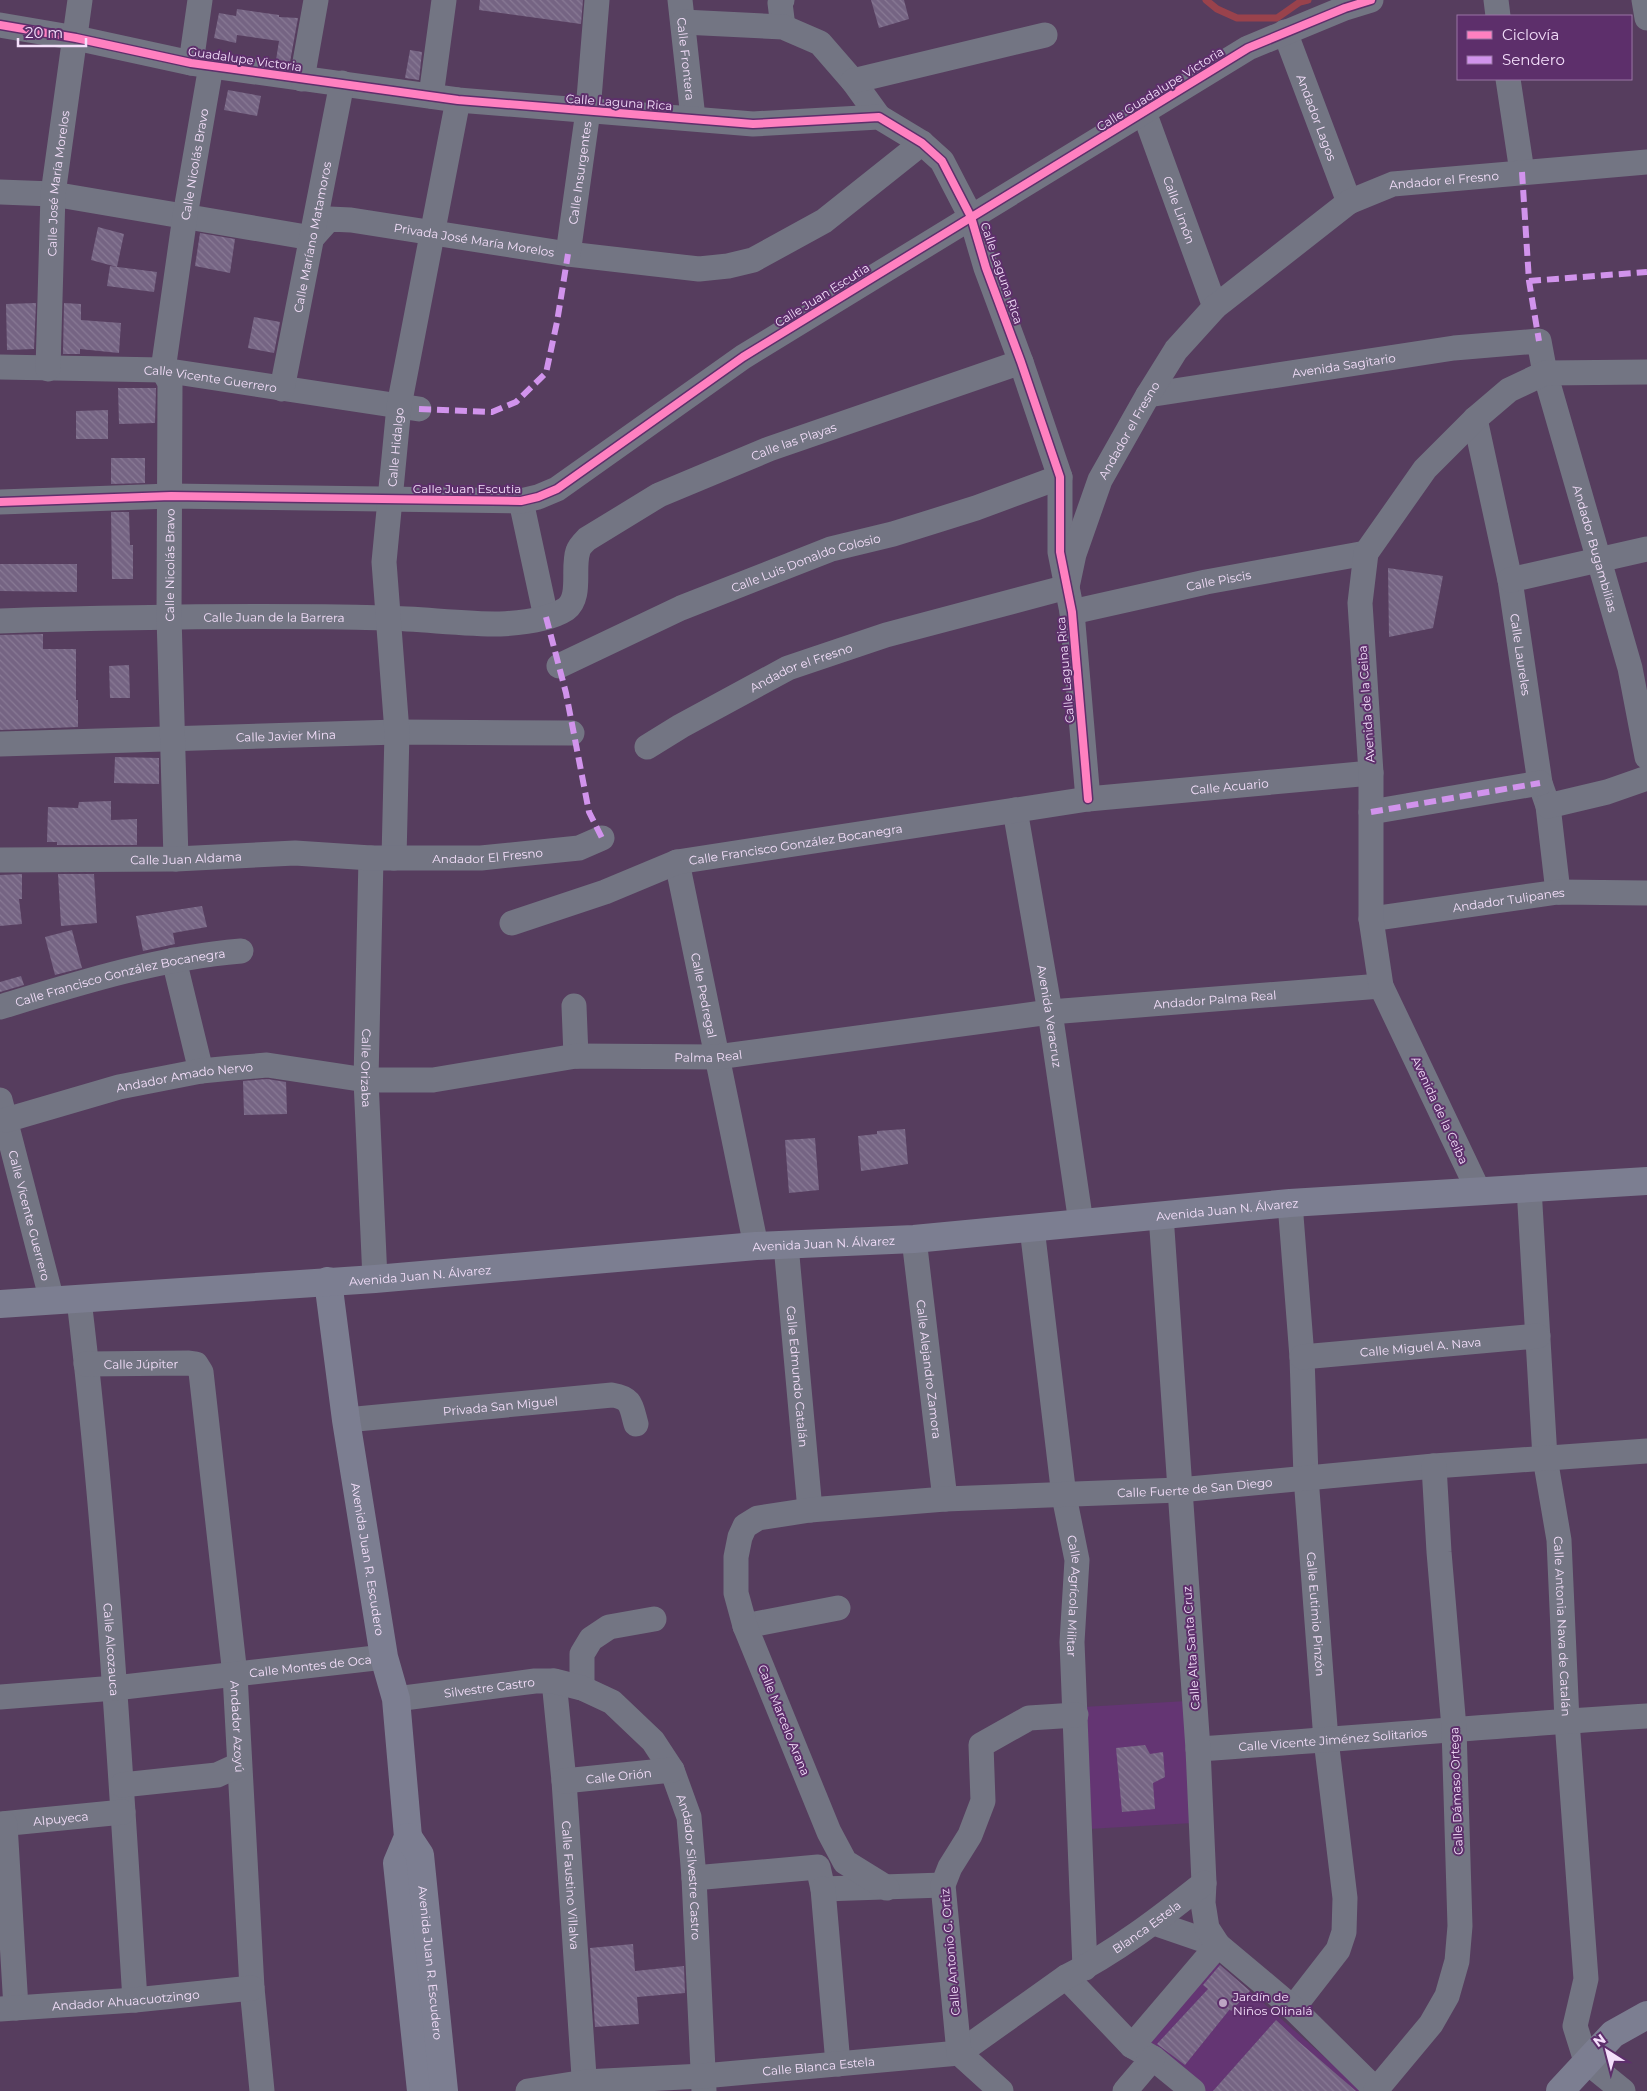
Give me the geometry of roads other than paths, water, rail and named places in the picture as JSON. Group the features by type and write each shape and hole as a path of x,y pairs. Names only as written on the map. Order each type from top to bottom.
{"main road":[{"name":"Avenida Juan N. Álvarez","path":"0,1304 375,1279 756,1246 914,1239 1290,1203 1647,1181"},
{"name":"Avenida Juan R. Escudero","path":"328,1282 346,1420 384,1658 396,1699 408,1838 397,1863 421,2091"},
{"name":"Avenida Juan R. Escudero","path":"408,1838 420,1855 444,2091"},
{"path":"1560,2091 1613,2034 1647,2016"}],"street":[{"name":"Calle José María Morelos","path":"48,368 53,194 80,0"},
{"name":"Calle Nicolás Bravo","path":"176,859 169,616 170,383 163,370 185,216 201,65 200,0"},
{"path":"302,79 316,0"},
{"path":"432,96 444,0"},
{"name":"Calle Insurgentes","path":"568,254 588,111 596,0"},
{"path":"782,0 780,3 784,26"},
{"name":"Calle Guadalupe Victoria","path":"971,217 1248,48 1370,0"},
{"path":"1496,0 1498,15"},
{"path":"1644,0 1647,18"},
{"path":"682,11 784,26 820,43 853,81 879,117"},
{"name":"Calle Frontera","path":"682,11 693,118"},
{"name":"Guadalupe Victoria","path":"0,25 76,38 201,65 458,100"},
{"name":"Andador Lagos","path":"1285,32 1349,202"},
{"path":"853,81 1045,35"},
{"path":"1508,80 1522,172"},
{"name":"Calle Maríano Matamoros","path":"282,389 342,83"},
{"name":"Calle Laguna Rica","path":"458,100 753,124 879,117 922,143 942,160 971,217 986,268 1021,362 1060,477 1060,552 1072,612 1088,799"},
{"name":"Calle Hidalgo","path":"383,858 397,732 384,562 391,499 409,407 433,233 458,100"},
{"name":"Calle Limón","path":"1144,112 1215,307"},
{"name":"Privada José María Morelos","path":"312,238 329,219 351,220 568,254 699,269 728,266 753,260 824,221 922,143"},
{"name":"Andador el Fresno","path":"647,747 681,726 788,668 886,635 1067,587 1074,554 1100,480 1176,350 1215,307 1349,202 1393,184 1647,162"},
{"path":"0,192 53,194 312,238"},
{"name":"Calle Juan Escutia","path":"0,502 171,496 521,501 538,497 557,489 743,357 971,217"},
{"name":"Avenida Sagitario","path":"1148,395 1454,348 1539,341"},
{"name":"Andador Bugambilias","path":"1539,341 1545,373 1600,560 1639,664 1647,757"},
{"name":"Calle las Playas","path":"546,617 564,610 571,604 574,597 575,561 578,549 586,539 660,495 769,449 1021,362"},
{"name":"Calle Vicente Guerrero","path":"0,367 163,370 409,407"},
{"name":"Avenida de la Ceiba","path":"1479,1192 1381,986 1371,919 1371,773 1360,602 1366,553 1425,470 1475,419 1509,390 1545,373 1647,372"},
{"name":"Calle Laureles","path":"1475,419 1510,580 1558,892"},
{"name":"Calle Luis Donaldo Colosio","path":"559,666 681,608 831,549 902,531 976,508 1060,477"},
{"path":"521,501 546,617"},
{"path":"1510,580 1647,549"},
{"name":"Calle Piscis","path":"1072,612 1206,582 1366,553"},
{"name":"Calle Juan de la Barrera","path":"0,621 169,616 388,618 501,624 546,617"},
{"name":"Calle Javier Mina","path":"0,744 397,732 572,733"},
{"name":"Calle Acuario","path":"1088,799 1371,773"},
{"path":"1372,812 1544,795 1607,792 1647,778"},
{"name":"Calle Francisco González Bocanegra","path":"512,923 605,892 677,862 1088,799"},
{"name":"Avenida Veracruz","path":"1015,810 1050,1012 1081,1223"},
{"name":"Andador El Fresno","path":"383,858 481,858 579,848 602,838"},
{"name":"Calle Juan Aldama","path":"0,860 176,859 295,854 383,858"},
{"name":"Calle Orizaba","path":"375,1279 366,1080 383,858"},
{"name":"Calle Pedregal","path":"677,862 756,1246"},
{"name":"Andador Tulipanes","path":"1371,919 1558,892 1647,893"},
{"name":"Calle Francisco González Bocanegra","path":"0,1007 121,971 212,953 241,951"},
{"path":"174,960 200,1071"},
{"name":"Andador Palma Real","path":"1050,1012 1381,986"},
{"path":"574,1006 576,1056"},
{"name":"Palma Real","path":"366,1080 433,1080 576,1056 717,1057 1050,1012"},
{"name":"Andador Amado Nervo","path":"3,1110 200,1071 267,1065 366,1080"},
{"name":"Calle Vicente Guerrero","path":"3,1110 52,1301"},
{"name":"Calle Antonia Nava de Catalán","path":"1529,1188 1546,1458 1559,1540 1567,1721 1586,1979 1575,2026 1586,2061"},
{"name":"Calle Eutimio Pinzón","path":"1290,1203 1302,1357 1306,1477 1326,1740 1345,1898 1344,1932 1338,1950 1293,2008"},
{"name":"Calle Alta Santa Cruz","path":"1162,1216 1179,1490 1198,1749 1204,1883 1202,1903 1207,1928 1218,1946"},
{"name":"Calle Agrícola Militar","path":"1032,1228 1064,1496 1077,1560 1072,1642 1076,1715 1075,1972"},
{"name":"Calle Alejandro Zamora","path":"914,1239 945,1499"},
{"name":"Calle Edmundo Catalán","path":"786,1245 810,1510"},
{"name":"Calle Alcozauca","path":"79,1300 115,1688 135,2000"},
{"name":"Calle Miguel A. Nava","path":"1302,1357 1538,1336"},
{"name":"Calle Júpiter","path":"86,1364 196,1364"},
{"name":"Andador Azoyú","path":"196,1364 201,1372 235,1675 252,1988 262,2091"},
{"name":"Privada San Miguel","path":"346,1420 612,1395 622,1397 630,1403 636,1424"},
{"name":"Calle Fuerte de San Diego","path":"745,1526 758,1518 810,1510 945,1499 1064,1496 1179,1490 1434,1466 1647,1451"},
{"name":"Calle Dámaso Ortega","path":"1376,2090 1431,2024 1448,1996 1457,1961 1460,1926 1454,1728 1439,1552 1434,1466"},
{"name":"Calle Marcelo Arana","path":"745,1526 740,1536 736,1557 736,1594 745,1626 829,1832 845,1862 887,1888"},
{"path":"745,1626 838,1608"},
{"path":"582,1688 582,1654 591,1639 609,1627 654,1619"},
{"name":"Calle Montes de Oca","path":"0,1697 115,1688 384,1658"},
{"name":"Silvestre Castro","path":"396,1699 535,1680 554,1681 582,1688"},
{"name":"Calle Faustino Villalva","path":"554,1681 564,1781 585,2087"},
{"name":"Andador Silvestre Castro","path":"582,1688 612,1702 653,1741 672,1770 689,1817 694,1878 704,2083"},
{"name":"Calle Antonio G. Ortiz","path":"959,2053 942,1885 950,1867 970,1835 983,1801 981,1745 1029,1718 1076,1715"},
{"name":"Calle Vicente Jiménez Solitarios","path":"1198,1749 1454,1728 1647,1716"},
{"path":"122,1785 217,1775 239,1765"},
{"name":"Calle Orión","path":"564,1781 672,1770"},
{"name":"Alpuyeca","path":"3,1824 123,1812"},
{"path":"3,1824 8,2008"},
{"path":"694,1878 818,1867 823,1889 838,2064"},
{"name":"Blanca Estela","path":"1075,1972 1154,1923 1204,1883"},
{"path":"823,1889 942,1885"},
{"path":"1154,1923 1218,1946 1293,2008 1376,2090"},
{"path":"1132,2046 1218,1946"},
{"path":"1001,2091 959,2053 1075,1972 1132,2046 1153,2058 1193,2091"},
{"name":"Andador Ahuacuotzingo","path":"8,2008 135,2000 252,1988"},
{"name":"Calle Blanca Estela","path":"528,2091 704,2083 838,2064 959,2053"},
{"path":"1125,2091 1153,2058"},
{"path":"1586,2061 1623,2091"}],"waterway":[{"path":"1206,0 1217,9 1237,18 1277,18 1300,2 1308,0"}],"place":[{"name":"Jardín de Niños Olinalá","path":"1223,2003"}]}
